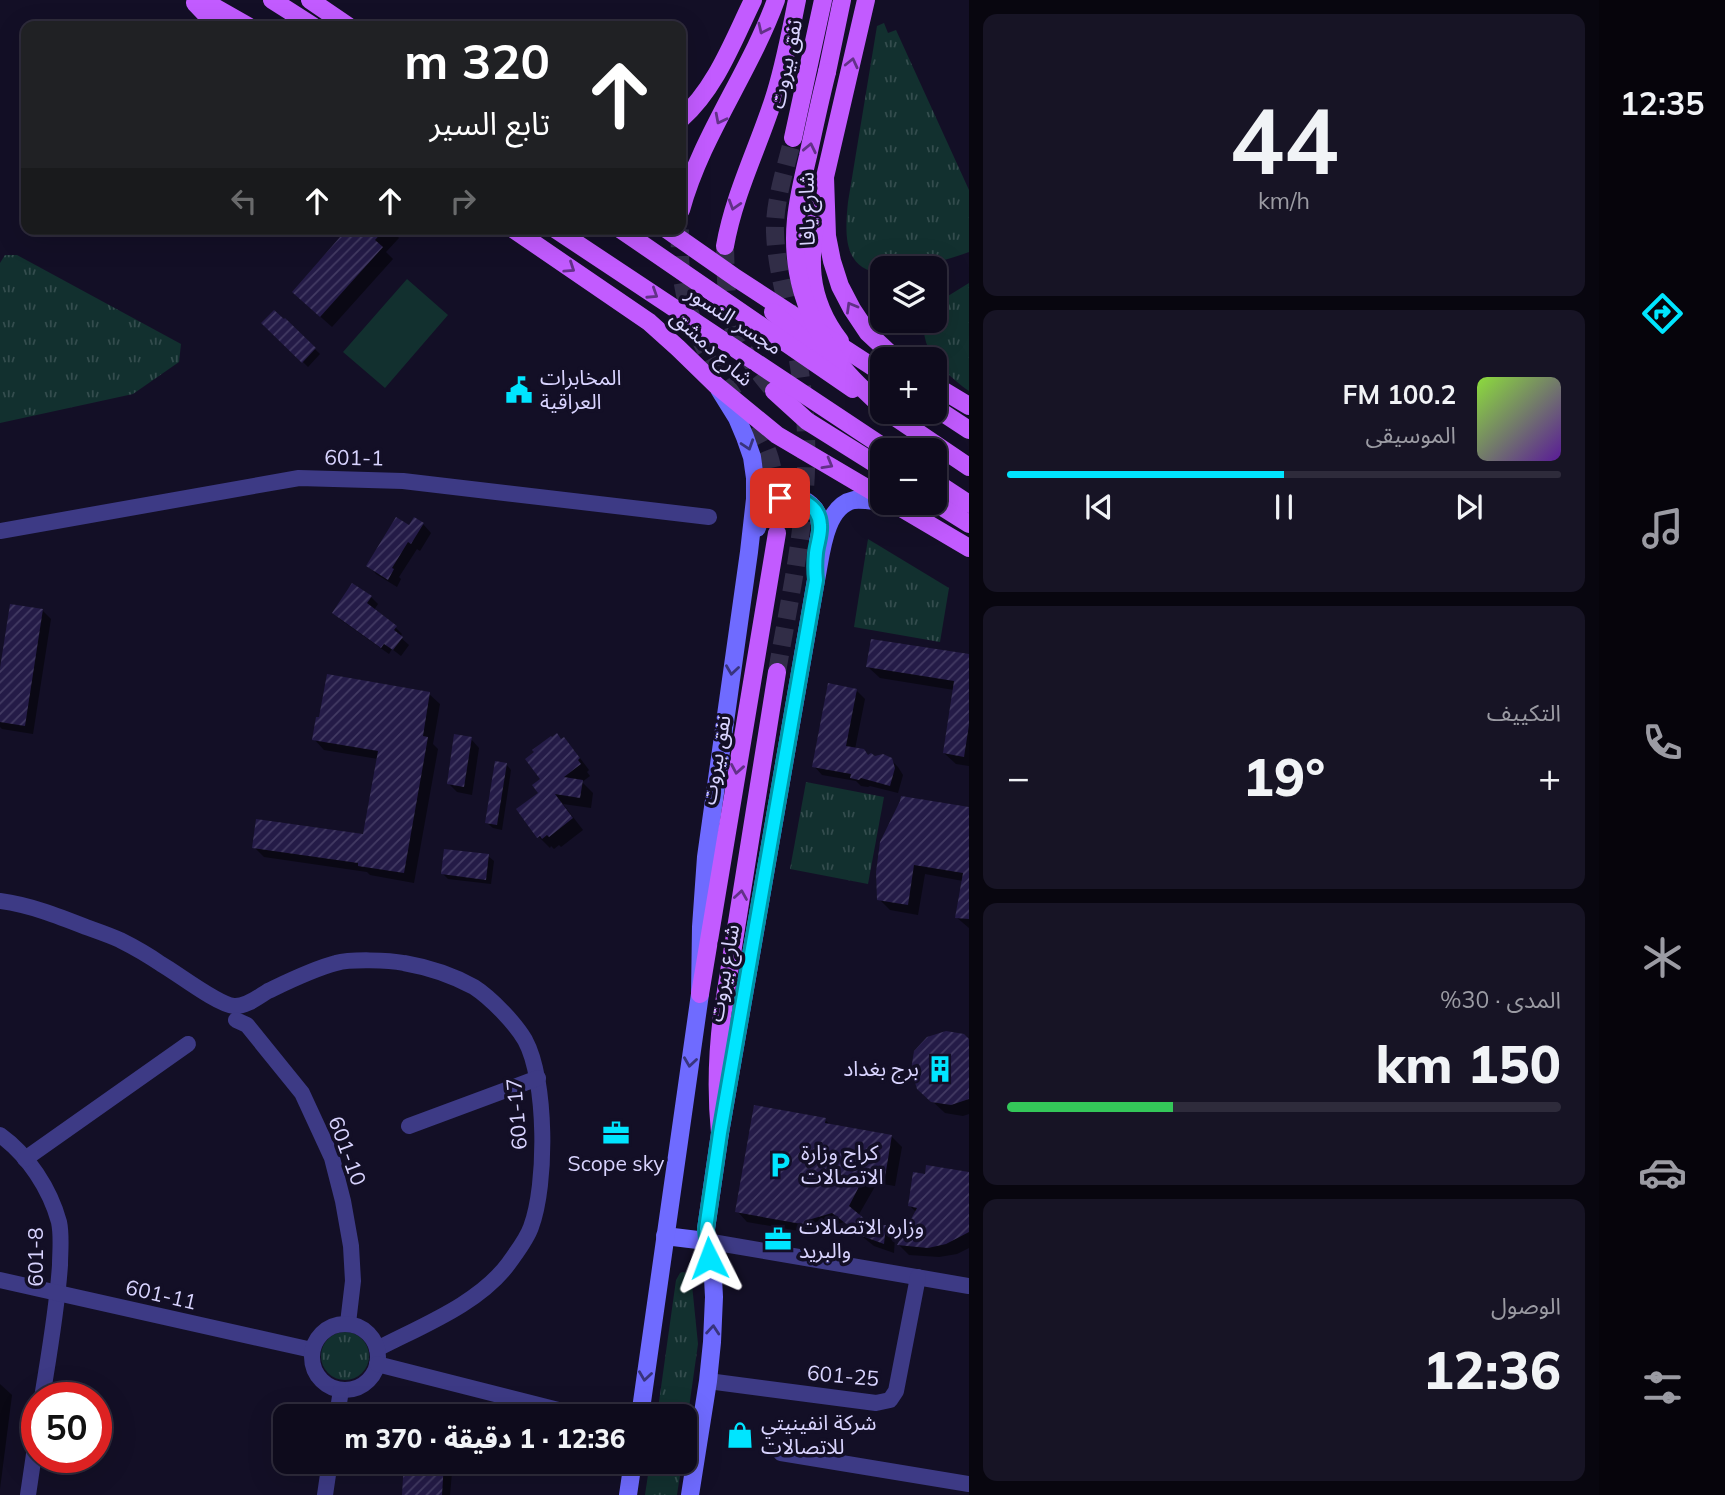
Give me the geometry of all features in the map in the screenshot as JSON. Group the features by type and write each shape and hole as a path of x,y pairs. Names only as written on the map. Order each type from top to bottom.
{"main road":[{"path":"192,0 212,21"},
{"path":"202,0 239,21"},
{"path":"272,0 305,21"},
{"path":"310,0 341,21"},
{"path":"686,115 710,86 753,0"},
{"name":"نفق بيروت","path":"686,192 698,161 776,0"},
{"path":"725,246 734,204 773,101 797,0"},
{"name":"نفق بيروت","path":"793,138 823,0"},
{"path":"842,0 796,219 794,245 806,305 821,338 851,377 870,395"},
{"name":"شارع يافا","path":"866,0 825,177 827,236 840,286 869,333 884,347"},
{"path":"825,177 811,251 812,272 823,312 847,350"},
{"name":"شارع دمشق","path":"522,235 649,322 716,385 777,435 870,491"},
{"name":"مجسر النسور","path":"564,235 870,438"},
{"name":"مجسر النسور","path":"630,235 870,400"},
{"path":"675,235 870,365"},
{"path":"736,278 806,342 870,390"},
{"name":"شارع بيروت","path":"642,1404 700,994 706,857 755,499 752,457 737,418 716,385"},
{"path":"774,391 807,421 870,460"},
{"path":"947,393 969,406"},
{"path":"947,416 969,430"},
{"name":"مجسر النسور","path":"906,424 969,467"},
{"path":"919,424 969,458"},
{"path":"947,490 969,504"},
{"path":"749,552 763,511 770,503 780,498 801,499 817,514 820,524 816,580"},
{"name":"شارع بيروت","path":"690,1495 715,1317 706,1229 720,1133 816,580 827,529 840,506 852,500 870,500"},
{"path":"947,510 969,524"},
{"name":"شارع دمشق","path":"911,515 969,548"},
{"name":"نفق بيروت","path":"700,994 777,533"},
{"path":"720,1133 717,1059 722,1016 777,672"},
{"path":"664,1236 706,1241"},
{"path":"628,1495 631,1474"}],"street":[{"name":"601-1","path":"0,530 299,478 403,481 709,517"},
{"name":"601-10","path":"0,901 24,904 118,939 220,1001 247,1025 302,1093 332,1158 351,1246 353,1281 348,1324"},
{"name":"601-17","path":"235,1013 267,992 339,962 404,963 475,988 509,1019 525,1041 538,1078 543,1134 540,1189 531,1228 508,1265 478,1294 377,1356"},
{"path":"26,1159 188,1044"},
{"path":"409,1126 538,1078"},
{"name":"601-8","path":"0,1135 26,1159 41,1178 59,1225 61,1252 58,1293 44,1382"},
{"path":"706,1241 969,1286"},
{"name":"601-25","path":"708,1381 876,1403 890,1400 896,1391 918,1277"},
{"name":"601-11","path":"0,1280 312,1350"},
{"path":"348,1324 358,1326 373,1339 377,1356 372,1376 364,1384 341,1390 328,1386 318,1377 312,1364 312,1350 314,1342 325,1330 348,1324"},
{"path":"377,1356 541,1404"},
{"path":"339,1404 341,1390"},
{"path":"781,1453 969,1483"},
{"path":"28,1495 31,1473"},
{"path":"325,1495 328,1474"}],"green space":[{"path":"884,23 888,33 896,30 969,190 969,252 947,259 947,256 870,256 870,270 859,265 853,257 846,225 877,26"},
{"path":"5,255 17,255 181,344 179,362 133,394 0,423 0,263"},
{"path":"407,279 448,315 385,388 343,352"},
{"path":"969,283 969,391 947,372 947,347 928,347 924,336 924,333 947,333 947,297"},
{"path":"868,539 949,588 940,642 854,627"},
{"path":"806,782 884,797 868,884 790,869"},
{"path":"680,1273 691,1275 698,1344 690,1404 659,1404 676,1280"},
{"path":"345,1332 362,1339 369,1356 362,1373 345,1380 328,1373 321,1356 328,1339"},
{"path":"648,1474 680,1474 677,1495 645,1495"}],"building":[{"path":"342,235 380,235 375,240 383,247 320,317 292,292"},
{"path":"274,310 316,348 302,363 261,323"},
{"path":"396,517 409,525 414,517 424,523 411,544 408,542 388,580 366,566"},
{"path":"352,583 372,596 367,603 397,626 394,630 403,637 393,650 384,644 381,648 332,613"},
{"path":"10,604 43,609 25,726 0,722 0,668"},
{"path":"871,639 969,654 969,725 964,757 943,753 954,681 866,667"},
{"path":"327,674 430,692 423,736 428,737 404,873 358,866 358,863 252,848 256,819 363,834 378,751 312,740"},
{"path":"828,683 857,689 846,746 864,749 868,755 883,754 892,758 895,768 890,786 861,778 850,778 851,774 812,767"},
{"path":"557,733 561,739 564,737 580,758 578,760 581,764 564,777 583,780 580,798 555,794 573,818 549,837 547,835 542,839 540,836 537,838 516,809 538,793 532,785 540,779 525,759 534,752 532,750"},
{"path":"454,734 472,737 464,787 447,784"},
{"path":"495,761 507,763 497,825 485,823"},
{"path":"901,796 969,807 969,919 955,918 963,873 914,865 908,905 877,900 876,872 880,842"},
{"path":"444,849 489,854 486,880 441,874"},
{"name":"برج بغداد","path":"946,1031 964,1034 969,1039 969,1099 951,1105 931,1102 917,1089 911,1070 914,1051 927,1037"},
{"path":"754,1105 826,1118 825,1123 892,1135 885,1177 866,1173 849,1206 866,1220 876,1225 886,1225 884,1244 862,1236 832,1213 808,1220 807,1225 735,1212"},
{"path":"926,1165 969,1172 969,1232 946,1244 928,1248 897,1245 917,1208 908,1206 913,1172 925,1174"},
{"path":"403,1474 443,1474 442,1495 402,1495"}],"tunnel":[{"path":"777,672 802,525 806,466 802,388 775,232 778,197 793,138"},
{"path":"680,235 685,296 698,335 767,450 775,487 777,533"},
{"path":"725,246 732,324 748,357 774,391"}],"place":[{"name":"المخابرات العراقية","path":"519,390"},
{"name":"برج بغداد","path":"940,1069"},
{"name":"Scope sky","path":"616,1133"},
{"name":"كراج وزارة الاتصالات","path":"780,1165"},
{"name":"وزاره الاتصالات والبريد","path":"778,1239"},
{"name":"شركة انفينيتي للاتصالات","path":"740,1435"}],"route":[{"path":"709,1258 706,1229 720,1133 816,580 815,564 820,524 817,514 801,499 780,498"}]}
